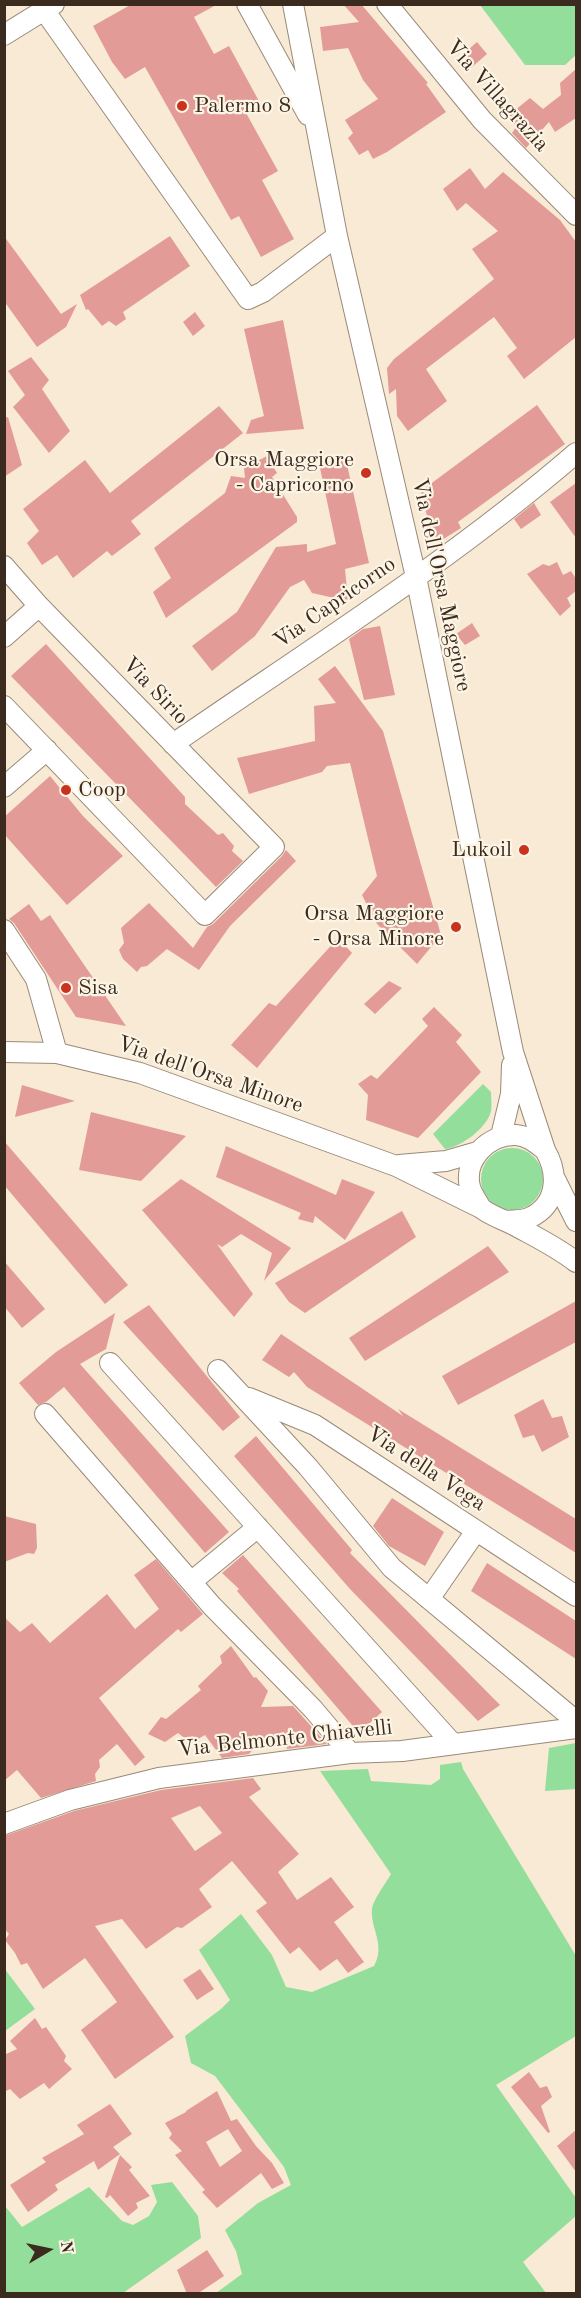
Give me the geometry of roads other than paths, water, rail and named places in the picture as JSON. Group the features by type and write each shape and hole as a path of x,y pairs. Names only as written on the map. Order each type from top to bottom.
{"street":[{"name":"Via dell'Orsa Maggiore","path":"248,4 316,130"},
{"name":"Via dell'Orsa Maggiore","path":"292,4 337,236 416,577 513,1052"},
{"name":"Via Villagrazia","path":"387,4 482,120 576,215"},
{"path":"4,35 49,7 248,299 264,292 337,236"},
{"name":"Via Capricorno","path":"173,744 416,577 576,453"},
{"name":"Via Sirio","path":"4,566 39,606 274,847 205,915 47,750"},
{"path":"4,637 39,606"},
{"path":"4,706 47,750 4,787"},
{"path":"4,930 36,979 57,1053"},
{"name":"Via dell'Orsa Minore","path":"4,1052 57,1053 140,1073 396,1166 481,1208"},
{"path":"501,1136 511,1094 513,1052"},
{"path":"506,1221 528,1218 543,1209 554,1188 555,1179 553,1164 545,1150 513,1052"},
{"path":"545,1150 530,1139 517,1135 501,1136 485,1144 477,1152 471,1167 470,1186 481,1208 492,1216 556,1246 576,1262"},
{"path":"396,1166 447,1161 477,1152"},
{"path":"555,1179 576,1221"},
{"path":"110,1363 453,1744"},
{"path":"218,1370 309,1467 392,1568 576,1721"},
{"name":"Via della Vega","path":"241,1395 315,1425 576,1596"},
{"path":"45,1414 191,1582 313,1709 350,1753"},
{"path":"191,1582 258,1527"},
{"path":"429,1599 476,1531"},
{"name":"Via Belmonte Chiavelli","path":"4,1824 70,1800 159,1778 350,1753 402,1751 576,1728"}],"place":[{"name":"Palermo 8","path":"182,106"},
{"name":"Orsa Maggiore - Capricorno","path":"366,473"},
{"name":"Coop","path":"66,790"},
{"name":"Lukoil","path":"524,850"},
{"name":"Orsa Maggiore - Orsa Minore","path":"456,927"},
{"name":"Sisa","path":"66,988"}]}
